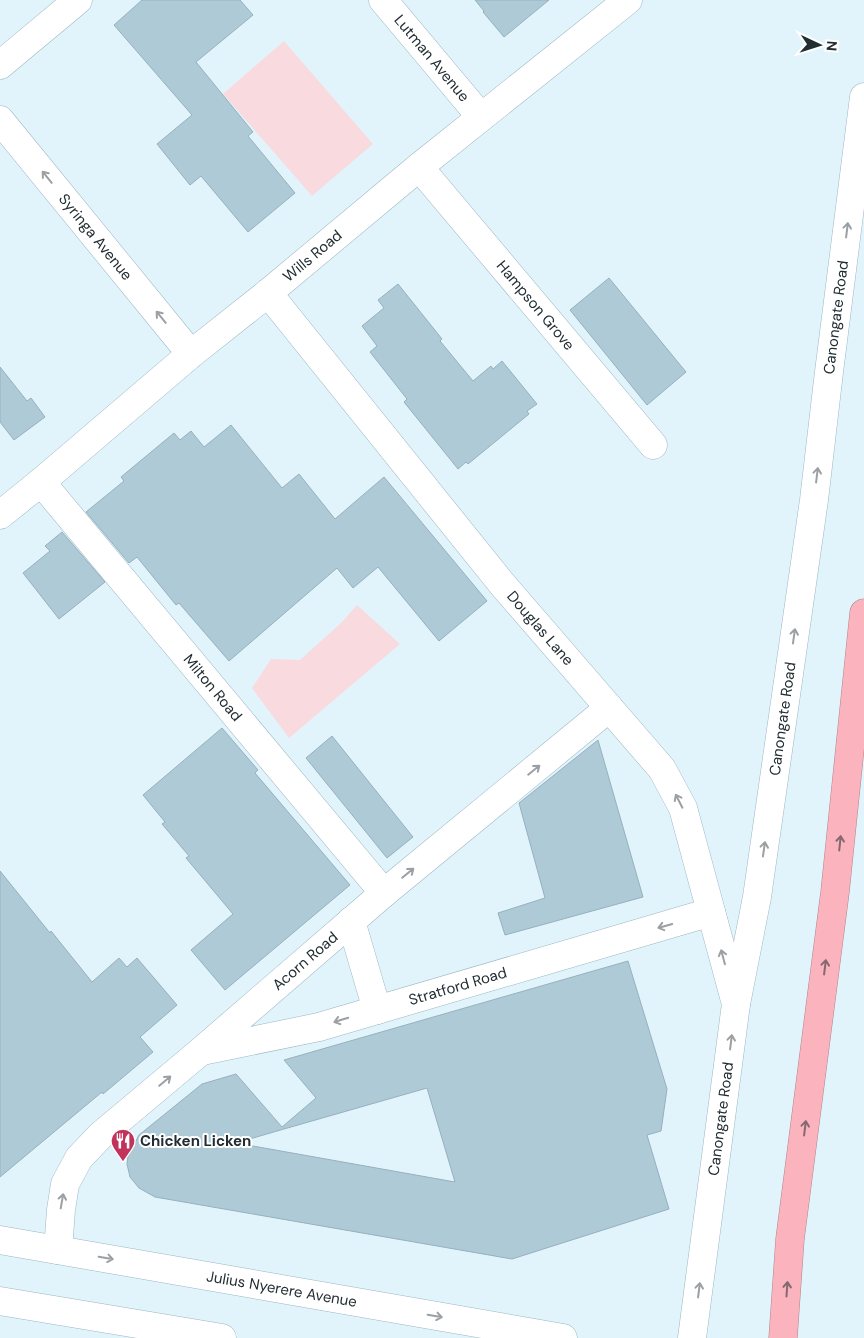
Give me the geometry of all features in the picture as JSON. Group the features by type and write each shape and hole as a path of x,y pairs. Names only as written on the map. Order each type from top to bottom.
{"highway":[{"path":"783,1338 790,1238 835,892 864,613"}],"street":[{"path":"0,65 78,0"},
{"name":"Lutman Avenue","path":"383,0 481,116"},
{"name":"Wills Road","path":"0,516 191,354 268,293 481,116 628,0"},
{"name":"Canongate Road","path":"692,1338 736,1004 757,897 814,500 828,372 864,97"},
{"name":"Syringa Avenue","path":"0,120 191,354"},
{"name":"Hampson Grove","path":"419,167 653,445"},
{"name":"Douglas Lane","path":"268,293 502,584 662,769 683,808 736,1004"},
{"name":"Milton Road","path":"41,482 384,893"},
{"name":"Acorn Road","path":"58,1250 65,1184 79,1158 101,1135 384,893 609,708"},
{"name":"Stratford Road","path":"200,1052 319,1026 711,912"},
{"path":"351,921 377,1010"},
{"name":"Julius Nyerere Avenue","path":"0,1240 563,1338"},
{"path":"0,1300 222,1338"}],"shaded area":[{"path":"284,41 373,144 312,196 223,94"},
{"path":"357,605 400,644 289,738 252,688 271,659 300,660 342,622"}],"building":[{"path":"142,0 240,0 253,15 196,62 253,132 248,136 295,193 248,232 201,176 190,185 157,144 192,115 114,25"},
{"path":"475,0 549,0 504,37"},
{"path":"609,278 686,372 647,405 570,310"},
{"path":"398,284 442,339 440,341 473,381 491,366 493,369 502,361 537,404 527,411 529,414 468,464 466,462 458,469 404,402 407,399 370,352 377,346 362,326 384,308 378,300"},
{"path":"0,367 27,401 31,398 45,417 14,440 0,422"},
{"path":"231,425 282,488 299,474 335,519 384,477 487,601 439,641 378,567 353,588 337,568 229,661 179,603 176,605 137,557 129,563 86,512 124,481 121,477 174,433 180,440 191,431 204,447"},
{"path":"62,532 105,582 59,619 23,573 50,551 45,546"},
{"path":"222,728 258,770 255,773 350,885 225,990 191,950 233,914 186,858 189,856 162,824 165,822 143,795"},
{"path":"332,736 413,837 387,858 306,758"},
{"path":"598,740 643,897 505,935 498,913 545,898 519,803"},
{"path":"0,871 92,982 119,958 127,967 137,958 177,1005 140,1037 153,1052 0,1177"},
{"path":"628,961 667,1089 661,1131 647,1135 669,1209 512,1259 155,1197 139,1188 130,1177 127,1164 128,1156 139,1135 202,1084 236,1074 282,1127 316,1098 284,1060","holes":["427,1088 455,1182 236,1143"]}],"place":[{"name":"Chicken Licken","path":"123,1162"}]}
